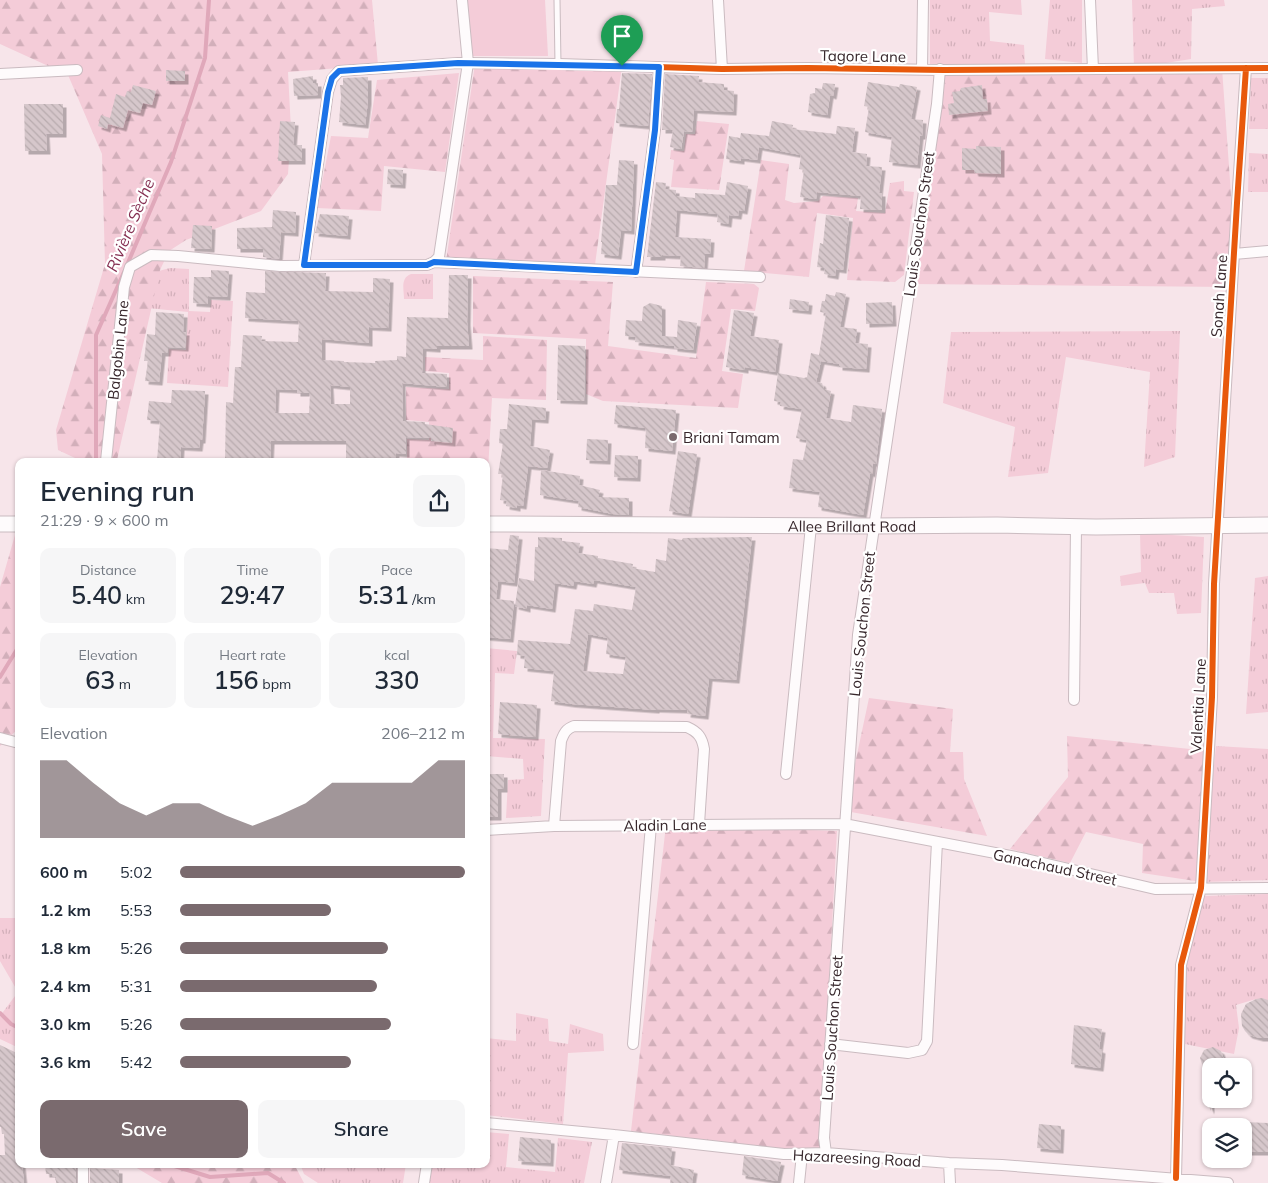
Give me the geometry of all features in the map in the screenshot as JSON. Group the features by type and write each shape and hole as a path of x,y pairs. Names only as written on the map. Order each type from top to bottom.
{"main road":[{"path":"0,524 15,524"},
{"name":"Allee Brillant Road","path":"490,524 997,525 1218,528 1268,525"}],"street":[{"path":"434,262 439,256 463,63 462,0"},
{"path":"718,0 722,69"},
{"path":"922,69 923,0"},
{"path":"1090,0 1093,69"},
{"name":"Tagore Lane","path":"304,265 328,92 332,78 339,71 463,63 722,69 1268,68"},
{"path":"636,272 655,130 659,67"},
{"name":"Sonah Lane","path":"1218,528 1246,68"},
{"path":"0,74 77,70"},
{"name":"Louis Souchon Street","path":"826,1153 824,1138 836,986 844,824 858,635 936,114 940,70"},
{"path":"1234,254 1268,251"},
{"name":"Balgobin Lane","path":"106,458 124,287 130,266 151,255 280,266 304,265"},
{"path":"304,265 427,265 434,262 760,277"},
{"path":"786,774 811,526"},
{"path":"1074,700 1076,527"},
{"name":"Valentia Lane","path":"1176,1178 1181,965 1201,888 1212,697 1214,584 1218,528"},
{"path":"554,826 561,741 568,729 574,726 687,727 694,730 703,741 704,749 699,824"},
{"path":"0,738 15,742"},
{"name":"Aladin Lane","path":"490,830 554,826 844,824"},
{"name":"Ganachaud Street","path":"844,824 1026,859 1155,889 1268,888"},
{"path":"633,1044 651,825"},
{"path":"830,1044 908,1053 922,1050 927,1041 937,842"},
{"name":"Hazareesing Road","path":"490,1123 784,1154 826,1153 949,1163 1002,1165 1128,1180 1176,1178 1228,1183"},
{"path":"606,1183 614,1135"},
{"path":"799,1183 802,1154"},
{"path":"949,1163 950,1183"},
{"path":"83,1168 84,1183"},
{"path":"424,1183 426,1168"}],"lane":[{"path":"557,0 558,64"}],"green space":[{"path":"0,0 372,0 378,65 288,72 291,130 288,174 261,211 186,240 169,251 160,270 117,458 75,458 58,450 56,430 105,264 102,154 68,75 0,44"},
{"path":"467,0 545,0 548,56 471,56"},
{"path":"930,0 1021,0 1022,15 989,12 990,41 1024,45 1025,64 930,66"},
{"path":"1050,0 1082,0 1082,63 1045,59"},
{"path":"1132,0 1224,0 1225,6 1192,9 1191,59 1134,68"},
{"path":"475,64 622,66 594,272 446,261"},
{"path":"1222,68 1235,251 1229,287 909,284 941,70"},
{"path":"459,73 445,172 384,166 381,211 317,208 331,136 368,138 377,80"},
{"path":"1251,78 1268,78 1268,129 1249,129"},
{"path":"697,121 729,124 719,190 671,187 674,160 670,159 671,150 684,151 686,134 695,134"},
{"path":"1249,153 1268,154 1268,192 1248,192"},
{"path":"761,160 789,164 785,200 794,203 818,201 823,196 858,198 856,211 885,213 890,183 904,181 904,191 914,192 904,275 895,282 847,280 853,218 817,213 809,277 744,271"},
{"path":"170,268 189,269 189,311 210,312 211,300 233,301 228,387 167,383 169,349 186,350 188,312 147,308 155,272"},
{"path":"411,274 433,274 433,299 404,299 404,281"},
{"path":"473,276 613,282 608,346 696,358 706,282 754,284 759,288 755,311 731,309 722,371 743,374 738,408 603,401 586,394 586,339 473,333"},
{"path":"1180,331 1175,457 1144,467 1150,372 1066,357 1048,473 1008,477 1015,427 943,403 951,332"},
{"path":"483,336 547,340 546,400 492,398 489,458 407,458 407,439 429,440 429,422 406,420 406,387 449,389 449,373 425,371 425,357 483,360"},
{"path":"1140,533 1204,537 1201,613 1177,614 1174,593 1149,593 1145,583 1121,586 1120,576 1141,572"},
{"path":"15,535 15,732 0,746 0,587"},
{"path":"1268,576 1268,712 1246,714 1255,578"},
{"path":"490,648 517,651 514,674 495,673 493,738 545,739 541,816 506,818 508,780 524,779 523,759 490,756"},
{"path":"869,698 953,709 950,752 963,752 964,779 987,836 845,811"},
{"path":"1067,736 1209,751 1202,882 1142,873 1143,844 1086,832 1070,863 1010,849 1068,777"},
{"path":"1216,746 1268,749 1268,880 1202,882"},
{"path":"666,825 837,831 820,1153 631,1131"},
{"path":"1268,894 1268,1001 1256,999 1236,1005 1239,1028 1234,1054 1185,1044 1185,971 1204,896"},
{"path":"0,918 15,918 15,987 0,961"},
{"path":"15,996 15,1046 0,1039 0,1016"},
{"path":"516,1013 548,1019 549,1041 568,1044 570,1024 603,1034 604,1051 568,1053 563,1124 490,1115 490,1038 516,1041"},
{"path":"490,1132 509,1134 506,1167 555,1172 558,1138 592,1142 584,1183 425,1183 428,1168 490,1168"},
{"path":"137,1168 296,1168 304,1183 162,1183"},
{"path":"302,1168 405,1168 403,1183 318,1183 304,1174"}],"building":[{"path":"166,70 185,71 185,81 166,81"},
{"path":"622,73 652,74 648,126 616,123"},
{"path":"665,74 699,76 698,82 724,84 724,90 734,91 733,112 694,110 692,132 684,131 681,149 670,147 673,130 662,130"},
{"path":"313,76 313,83 318,83 318,95 294,96 293,79"},
{"path":"368,77 365,125 339,122 340,85 343,85 343,78"},
{"path":"868,82 899,87 900,84 917,87 911,119 923,120 917,165 889,162 892,137 865,132 869,107 864,106"},
{"path":"823,83 835,84 833,96 830,95 827,115 808,112 810,94 815,93 815,88 822,89"},
{"path":"133,85 156,91 152,105 143,103 140,113 128,110 123,128 108,124 107,129 98,126 101,115 110,118 116,94 125,97 127,91 131,92"},
{"path":"982,85 983,99 987,99 988,111 949,115 948,104 954,103 952,92 960,91 961,88"},
{"path":"24,104 63,104 63,134 46,134 47,151 25,151"},
{"path":"280,121 295,122 293,145 302,145 302,161 278,161"},
{"path":"772,121 793,125 792,129 836,134 837,126 855,128 852,152 867,154 866,166 882,167 879,193 882,193 882,210 860,209 861,196 817,192 816,199 800,197 804,170 799,169 801,155 759,147 757,160 741,158 741,161 726,159 729,136 740,138 741,133 769,136"},
{"path":"976,146 1001,147 1001,174 975,173 974,170 962,170 962,148 976,149"},
{"path":"619,160 634,161 631,231 621,230 618,256 601,254 601,242 606,185 617,185"},
{"path":"388,169 403,170 402,185 387,184"},
{"path":"656,182 666,183 665,189 676,190 676,196 695,198 695,193 725,195 727,182 748,186 744,211 739,210 738,216 729,215 728,224 717,222 718,214 677,210 675,237 711,239 710,254 705,254 704,268 680,266 681,256 662,255 662,257 647,257"},
{"path":"273,210 296,212 295,233 281,232 279,259 263,257 263,249 237,249 237,228 272,227"},
{"path":"320,214 349,216 347,236 315,233"},
{"path":"826,215 849,218 843,270 836,269 835,276 824,274 825,268 817,267 820,243 823,244"},
{"path":"193,225 212,226 211,249 191,248"},
{"path":"211,270 229,271 227,297 208,296 208,304 193,303 194,277 211,277"},
{"path":"265,271 326,273 325,291 373,292 373,278 390,279 388,328 369,327 369,343 322,339 322,360 375,363 375,361 397,360 397,356 406,357 407,317 448,318 449,275 468,275 467,322 469,346 437,346 437,349 423,348 422,373 447,374 447,387 402,383 403,421 425,422 425,424 453,428 452,443 431,441 431,438 406,437 406,454 396,453 395,458 346,458 346,441 271,441 270,458 225,458 226,402 233,403 235,367 241,367 243,335 262,336 261,341 298,342 299,321 245,318 246,292 265,293","holes":["330,385 350,387 350,404 331,404","276,389 297,390 297,393 310,393 309,413 275,413"]},
{"path":"836,292 846,294 840,327 857,329 855,343 868,344 866,369 839,367 839,364 821,361 816,382 822,383 824,389 831,391 826,418 851,422 853,405 882,409 876,464 873,463 872,474 870,473 863,515 818,507 820,492 789,488 793,459 803,460 807,440 796,438 802,409 780,406 781,402 774,401 778,373 807,377 811,353 819,355 826,313 820,312 822,301 825,301 826,294 835,296"},
{"path":"790,299 809,302 808,311 789,309"},
{"path":"892,302 893,323 866,324 866,303"},
{"path":"650,303 662,306 662,336 677,337 678,320 697,323 693,350 635,342 636,337 625,336 626,320 642,321 643,307"},
{"path":"734,310 754,313 750,336 779,340 775,372 745,367 745,370 726,367"},
{"path":"156,312 184,314 183,332 186,332 185,348 168,347 167,353 162,353 159,382 145,381 148,361 144,361 147,334 155,335"},
{"path":"558,345 585,346 584,401 557,400"},
{"path":"172,390 205,391 202,440 200,440 199,448 181,447 180,458 157,458 160,421 147,420 149,401 171,403"},
{"path":"509,404 546,408 545,420 532,419 530,446 550,450 547,468 528,466 523,506 517,505 517,508 506,506 507,501 500,500 503,474 498,474 503,444 499,443 500,429 507,429"},
{"path":"616,405 676,410 672,451 645,448 646,428 614,424"},
{"path":"587,439 608,440 607,461 586,460"},
{"path":"678,451 697,454 688,514 669,511"},
{"path":"615,455 638,456 637,478 614,477"},
{"path":"541,470 580,476 579,485 600,490 598,497 629,498 629,515 578,507 579,501 540,495"},
{"path":"510,535 519,536 514,583 498,581 496,599 514,601 510,639 490,637 490,548 508,550"},
{"path":"538,537 562,538 562,541 580,543 578,553 633,564 632,568 655,572 656,559 666,561 668,538 682,540 683,538 752,537 736,680 709,678 705,716 687,714 688,710 656,710 551,701 554,671 524,668 525,656 517,655 518,640 570,644 575,609 593,611 594,604 632,610 636,587 594,580 593,584 574,581 573,586 555,583 552,609 527,605 527,609 515,606 519,578 534,581 535,547 538,547","holes":["588,634 608,638 606,654 626,657 623,674 583,671"]},
{"path":"500,702 537,705 535,737 498,734"},
{"path":"490,774 504,774 504,789 498,789 498,817 490,817"},
{"path":"1262,998 1268,1000 1268,1038 1249,1035 1242,1026 1241,1014 1246,1004"},
{"path":"1074,1025 1102,1029 1099,1049 1102,1050 1100,1068 1071,1064"},
{"path":"0,1045 15,1052 15,1168 22,1168 24,1183 0,1183 0,1155 5,1155 4,1134 2,1134 0,1127"},
{"path":"1213,1047 1221,1051 1223,1058 1202,1058 1202,1064 1200,1058 1204,1050"},
{"path":"1252,1122 1268,1123 1268,1152 1252,1152"},
{"path":"1039,1124 1061,1126 1060,1150 1037,1148"},
{"path":"520,1137 551,1140 550,1163 518,1161"},
{"path":"622,1143 672,1148 670,1165 694,1170 692,1183 670,1183 671,1176 619,1170"},
{"path":"744,1156 781,1162 777,1181 742,1175"},
{"path":"45,1168 76,1168 76,1183 56,1183 56,1177 52,1177 52,1174 46,1174"},
{"path":"90,1168 119,1170 119,1183 90,1183"}],"waterway":[{"name":"Rivière Sèche","path":"127,265 171,162 205,58 209,0"},
{"name":"Rivière Sèche","path":"96,458 96,335 124,272"},
{"name":"Rivière Sèche","path":"0,677 15,653"},
{"name":"Rivière Sèche","path":"0,1013 15,1026"},
{"name":"Rivière Sèche","path":"181,1168 210,1177 268,1173 284,1183"}],"cycle path":[{"path":"304,265 328,92 332,79 339,71 458,63 722,69 1268,68"},
{"path":"1176,1178 1181,965 1201,888 1212,697 1214,584 1246,68"}],"place":[{"name":"Briani Tamam","path":"673,437"}],"route":[{"path":"458,63 622,66 659,67 655,130 636,272 434,262 427,265 304,265 328,92 332,78 339,71 458,63"}]}
